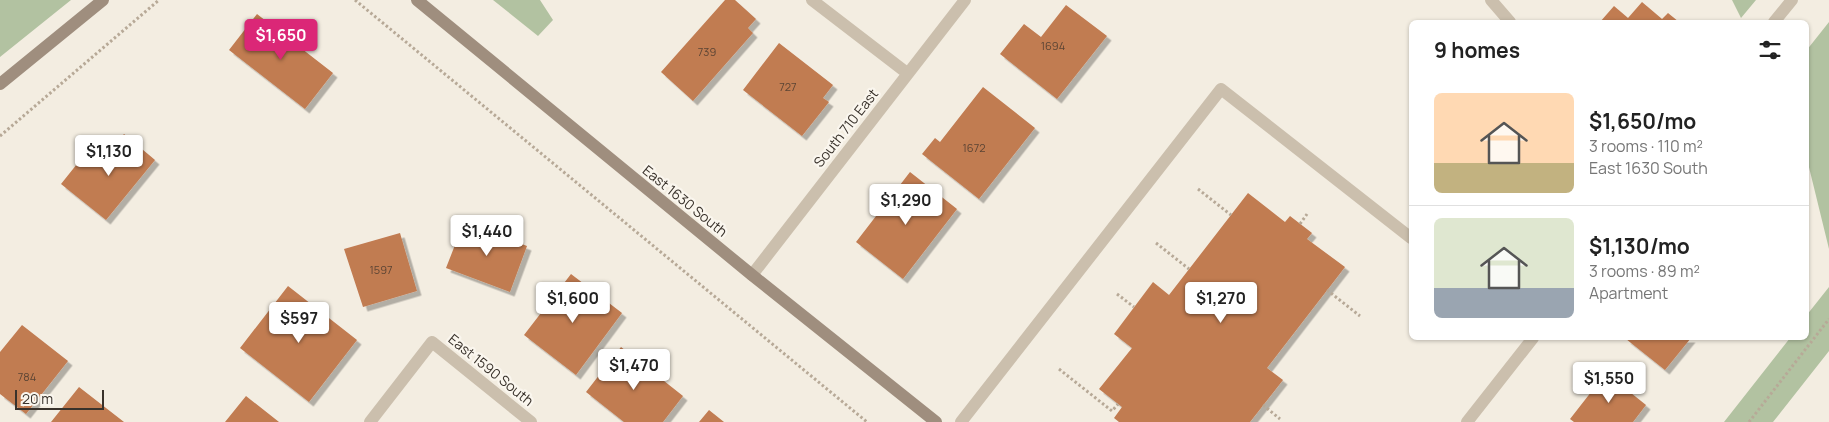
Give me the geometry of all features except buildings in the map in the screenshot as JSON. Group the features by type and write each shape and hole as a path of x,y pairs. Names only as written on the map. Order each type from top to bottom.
{"street":[{"path":"0,84 103,0"},
{"name":"East 1630 South","path":"417,0 752,275 936,422"},
{"path":"812,0 908,73"},
{"name":"South 710 East","path":"752,275 965,0"},
{"path":"1491,0 1508,20"},
{"path":"1776,20 1792,0"},
{"path":"961,422 1220,90 1409,236"},
{"path":"1467,422 1531,340"},
{"name":"East 1590 South","path":"370,422 432,342 530,422"}],"path":[{"path":"0,136 159,0"},
{"path":"355,0 867,422"},
{"path":"1198,190 1231,215"},
{"path":"1300,224 1307,214"},
{"path":"1156,243 1189,269"},
{"path":"1327,290 1360,316"},
{"path":"1117,294 1134,307"},
{"path":"1749,422 1829,318"},
{"path":"1059,369 1112,412 1118,404"},
{"path":"1263,406 1280,418"}],"green space":[{"path":"0,0 71,0 0,57"},
{"path":"493,0 540,0 553,20 538,36"},
{"path":"1732,0 1756,0 1741,18"},
{"path":"1829,22 1829,249 1809,167 1809,47"},
{"path":"1829,287 1829,351 1773,422 1724,422 1788,340 1809,340 1809,312"}]}
